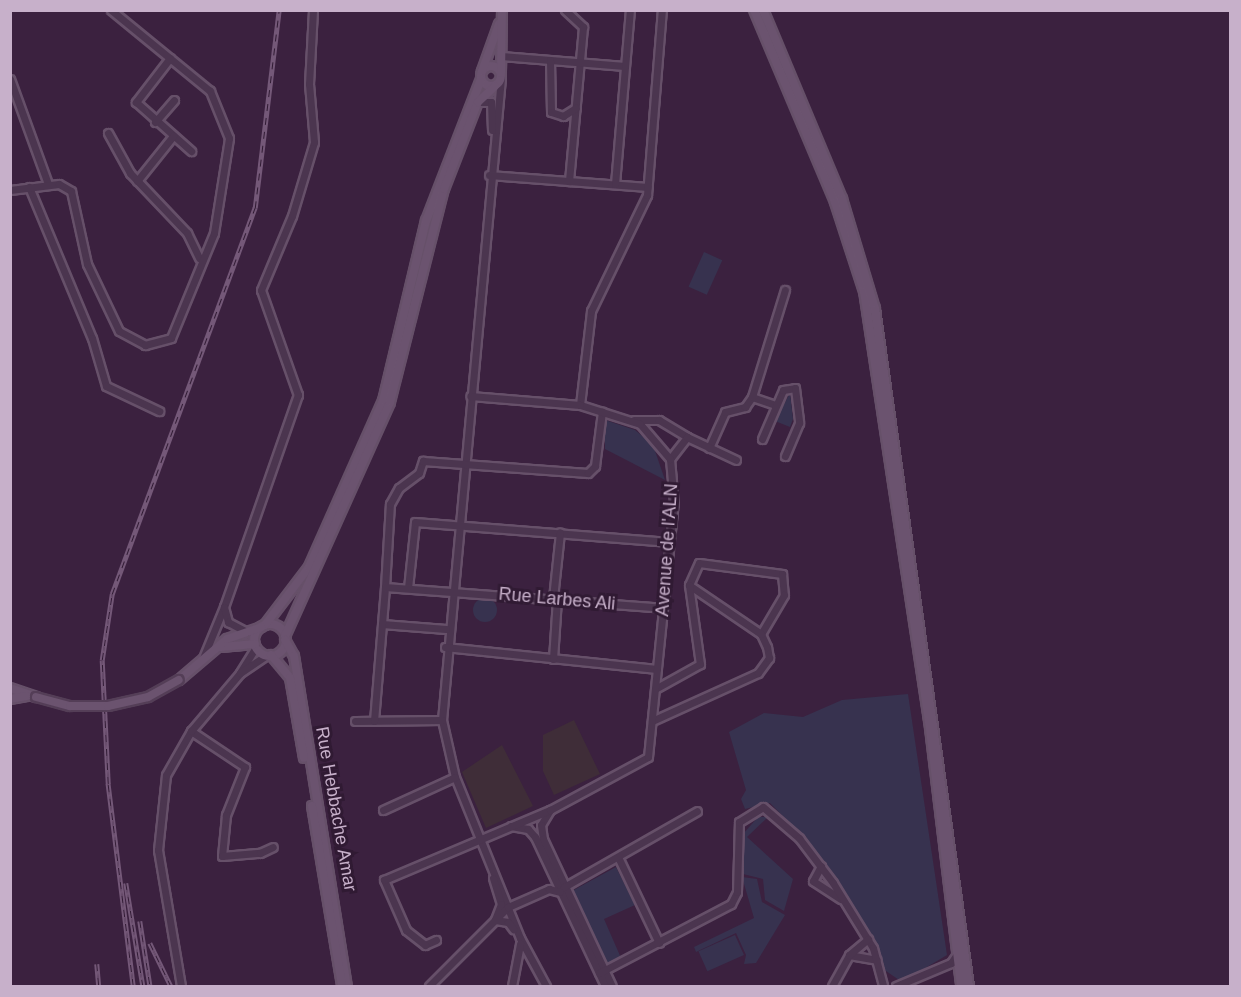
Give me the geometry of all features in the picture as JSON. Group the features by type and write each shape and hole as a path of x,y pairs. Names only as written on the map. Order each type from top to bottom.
{"main road":[{"path":"754,10 835,202 864,291 922,674 957,954 955,965 961,987"},
{"path":"763,10 842,199 875,309 969,987"},
{"path":"269,655 285,638 296,605 390,402 430,235 478,102 501,77 502,13"},
{"path":"215,648 255,645 263,626 309,567 383,401 426,221 481,78 502,13"},
{"path":"481,78 492,66 501,77"},
{"path":"481,78 491,89"},
{"path":"294,656 296,605"},
{"path":"10,688 70,706 108,706 148,697 179,680 215,648 247,632 263,626 278,626 285,638"},
{"name":"Rue Hebbache Amar","path":"285,638 294,656 347,987"},
{"name":"Rue Hebbache Amar","path":"255,645 287,673 293,691 342,987"},
{"path":"10,699 36,697"}],"street":[{"path":"10,190 48,184 65,186 73,195 87,264 114,321 130,340 155,345 171,338 199,258 214,233 229,138 217,100 111,10"},
{"path":"203,658 224,607 298,395 261,290 292,216 314,142 309,84 313,10"},
{"path":"565,10 583,27 569,181"},
{"path":"615,184 629,14 623,10"},
{"path":"580,405 591,311 648,187 662,10"},
{"path":"501,56 625,66"},
{"path":"170,58 136,102 155,122 191,151"},
{"path":"550,60 551,112 563,116 576,108"},
{"path":"501,77 491,151 464,463 446,629 442,720 455,777 493,872 508,922 520,938 512,987"},
{"path":"10,79 48,184"},
{"path":"491,89 491,151"},
{"path":"155,122 174,100"},
{"path":"478,102 491,102"},
{"path":"108,133 137,182 187,233 199,258"},
{"path":"137,182 173,136"},
{"path":"489,175 648,187"},
{"path":"30,187 92,338 106,386 159,411"},
{"path":"709,448 725,412 745,407 752,397 785,290"},
{"path":"762,439 775,405 785,387 795,388 799,423 785,456"},
{"name":"Avenue de l'ALN","path":"470,396 580,405 632,420 652,434 670,459 669,542 650,750 639,765 550,810"},
{"path":"752,397 775,405"},
{"path":"374,721 393,496 419,473 425,459 588,473 595,466 602,411"},
{"path":"632,420 658,420 687,437 736,460"},
{"path":"670,459 687,437"},
{"path":"408,588 414,524 457,522 669,542"},
{"path":"553,659 560,532"},
{"path":"654,689 700,664 689,585 699,563 782,574 784,595 761,634"},
{"path":"652,721 758,673 768,658 761,634 689,585"},
{"name":"Rue Larbes Ali","path":"385,587 451,590 662,608"},
{"path":"224,607 231,626 247,632"},
{"path":"382,624 446,629"},
{"path":"181,987 161,884 158,813 166,775 191,731 240,673 255,645"},
{"path":"445,647 657,669"},
{"path":"240,673 269,655"},
{"path":"355,721 442,720"},
{"path":"191,731 245,767 226,815 222,856 273,847"},
{"path":"383,810 455,777"},
{"path":"602,972 721,912 735,899 738,828 754,809 774,812 821,866 868,939 877,960 883,987"},
{"path":"436,940 425,945 406,930 384,880 506,826 550,810"},
{"path":"506,826 528,829 541,825 550,810"},
{"path":"429,987 495,920 504,907 549,889 562,889 619,859 697,810"},
{"path":"532,817 541,825 562,889"},
{"path":"532,817 528,829 562,889 602,972 612,987"},
{"path":"619,859 659,943"},
{"path":"821,866 813,881 844,902"},
{"path":"493,872 501,890 504,907 546,987"},
{"path":"501,890 516,903"},
{"path":"495,920 508,922"},
{"path":"832,987 849,955 868,939"},
{"path":"849,955 877,960"},
{"path":"896,987 955,965"},
{"path":"602,972 605,987"}],"shaded area":[{"path":"704,252 722,260 707,295 689,287"},
{"path":"790,393 793,419 790,427 775,421"},
{"path":"605,420 635,430 653,445 665,480 605,449"},
{"path":"485,598 493,602 497,610 493,618 485,622 477,618 473,610 477,602"},
{"path":"908,694 947,955 902,982 883,969 871,938 806,840 770,803 745,809 741,799 746,790 729,732 764,713 803,717 842,700"},
{"path":"574,720 600,774 554,795 543,771 543,735"},
{"path":"502,745 533,806 486,828 462,772"},
{"path":"758,817 768,817 747,837 793,879 784,911 765,900 763,879 743,874 743,834"},
{"path":"616,867 635,905 604,919 621,958 604,964 572,891"},
{"path":"742,877 757,879 762,902 785,915 756,963 744,964 746,955 736,933 696,952 694,947 754,918"},
{"path":"735,935 744,955 707,971 698,951"}],"railway":[{"path":"133,986 108,784 102,660 112,594 255,208 279,10"},
{"path":"126,883 143,986"},
{"path":"140,921 150,985"},
{"path":"150,943 171,986"},
{"path":"97,964 99,986"}]}
